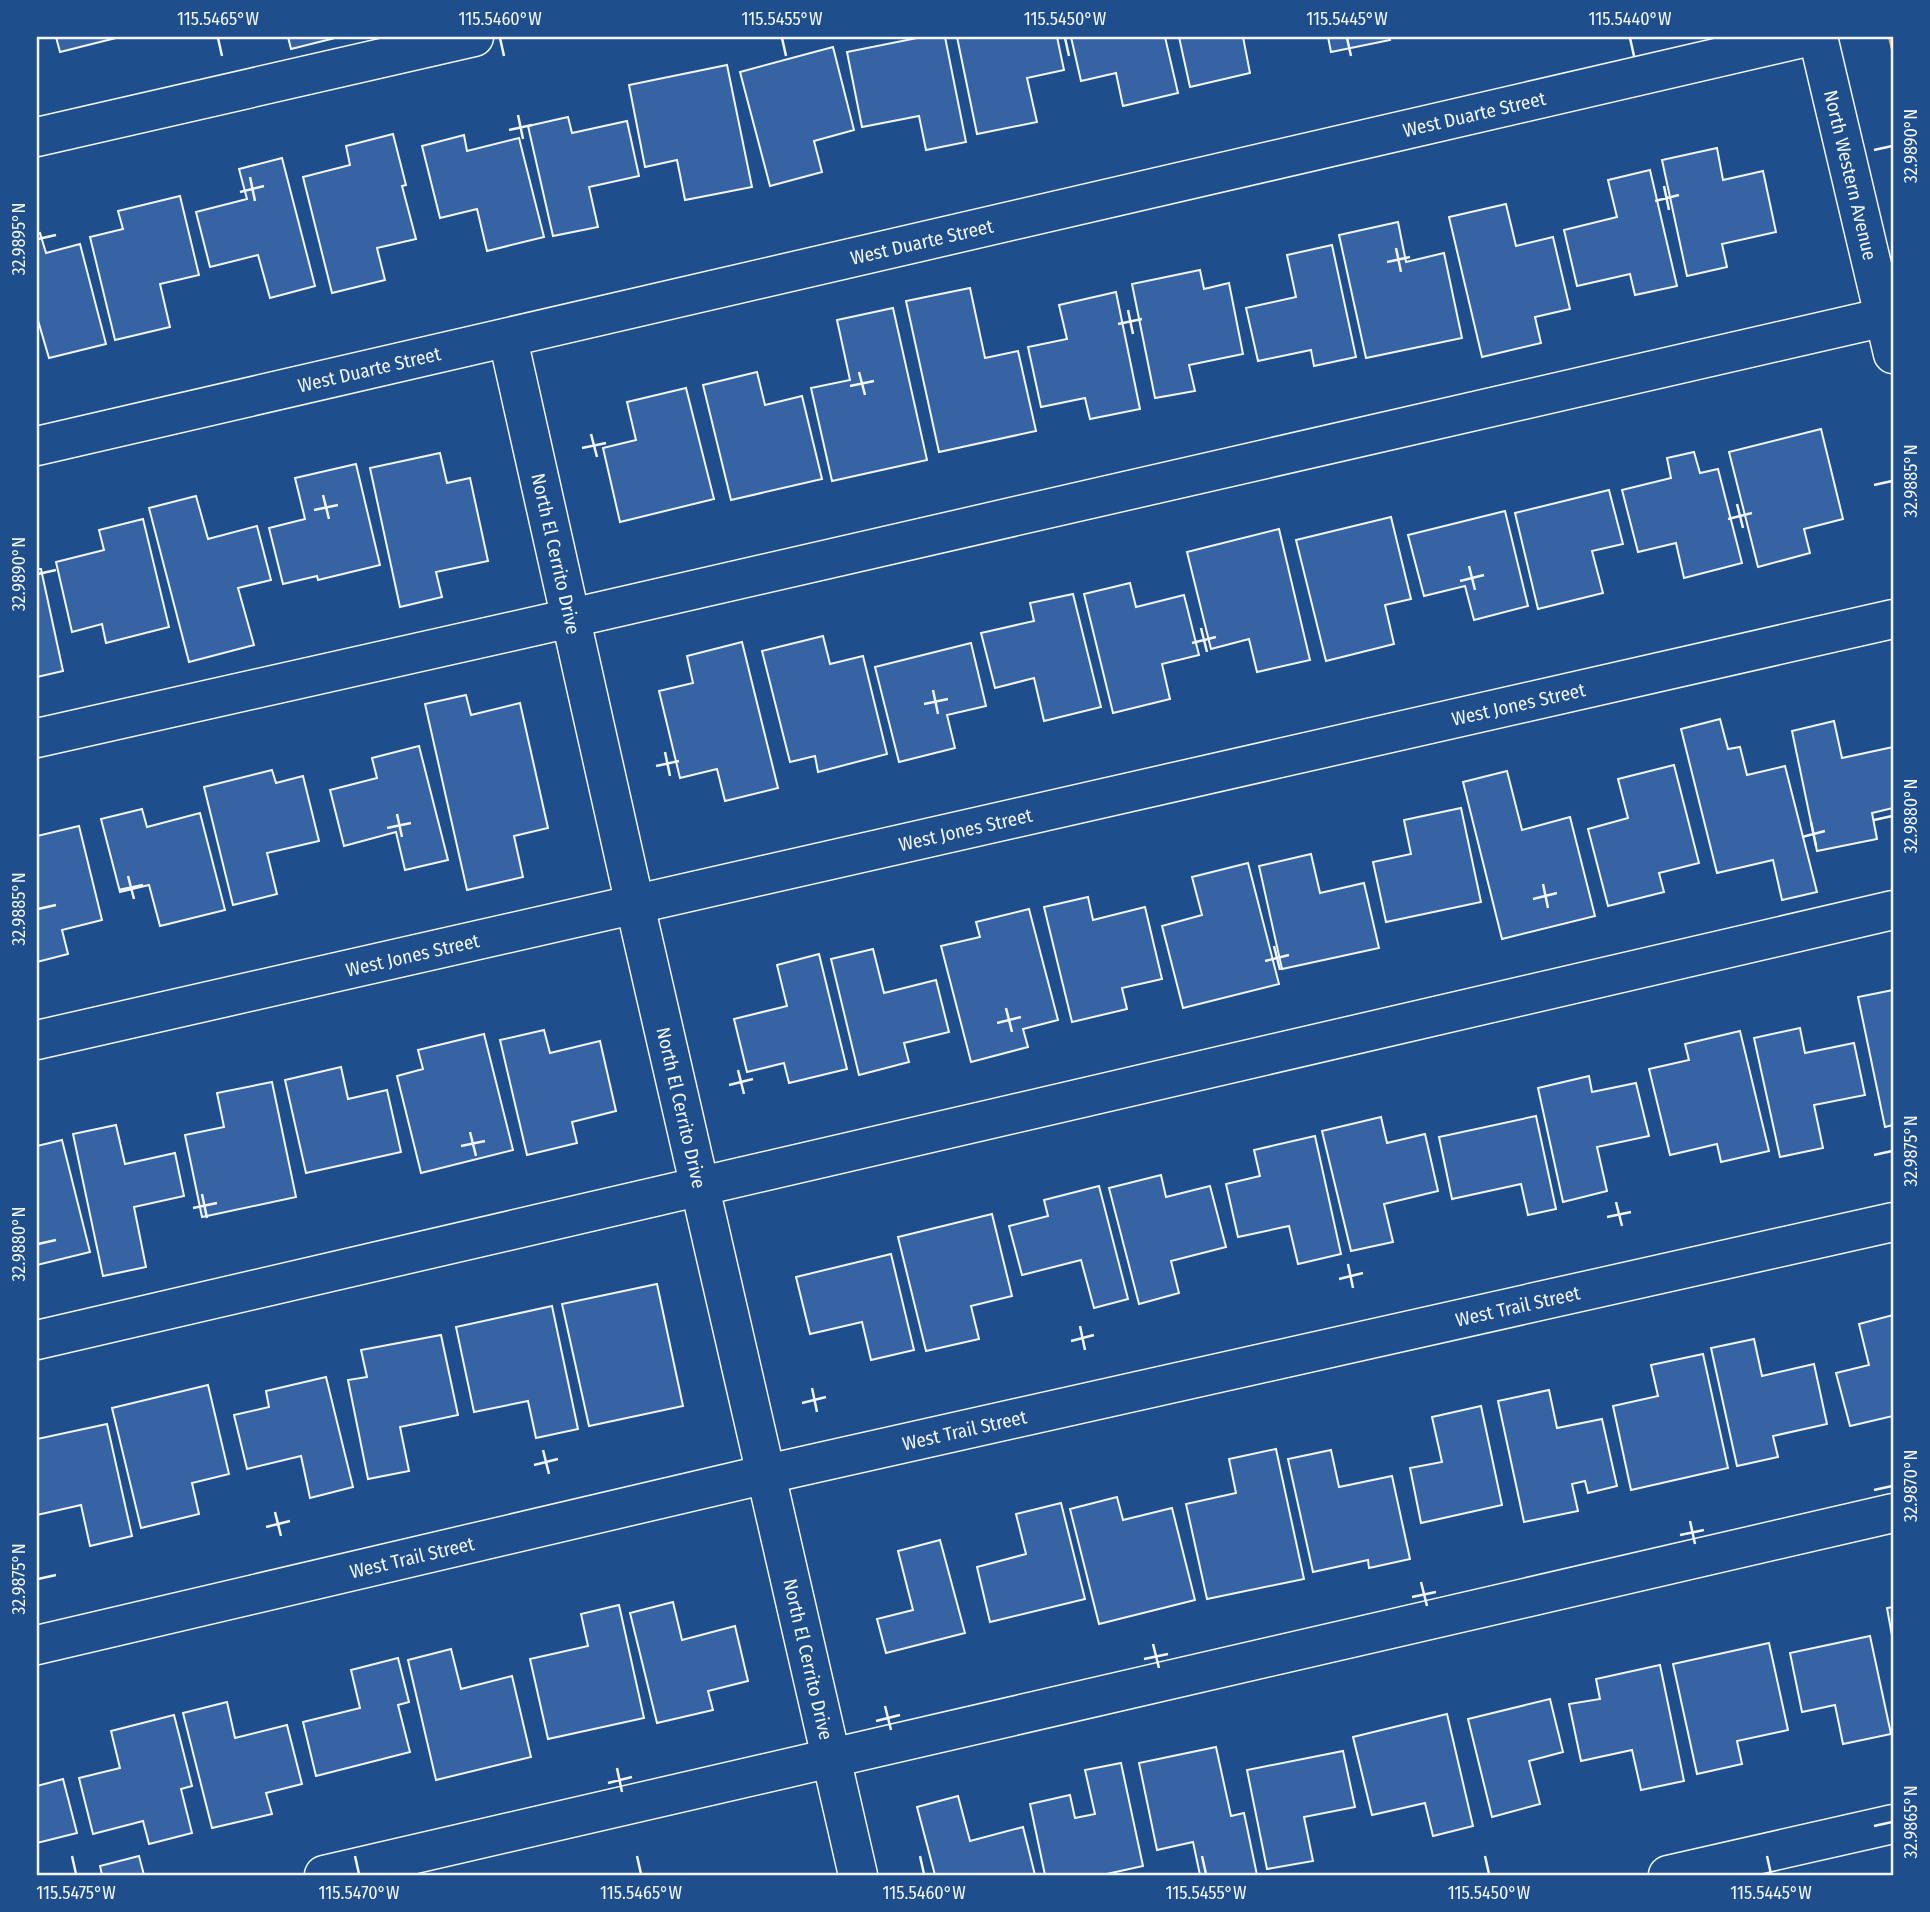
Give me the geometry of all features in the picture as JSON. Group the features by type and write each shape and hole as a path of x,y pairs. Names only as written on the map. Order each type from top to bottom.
{"street":[{"path":"37,137 474,37"},
{"name":"West Duarte Street","path":"37,446 1807,37"},
{"name":"North Western Avenue","path":"1818,37 1893,354"},
{"path":"37,738 1885,317"},
{"name":"North El Cerrito Drive","path":"508,339 858,1875"},
{"name":"West Jones Street","path":"37,1040 1893,619"},
{"path":"37,1340 1893,910"},
{"name":"West Trail Street","path":"37,1645 766,1474 1893,1222"},
{"path":"324,1875 1893,1513"},
{"path":"1668,1875 1893,1824"}],"building":[{"path":"56,37 120,37 60,52"},
{"path":"288,37 339,37 291,49"},
{"path":"922,37 945,37 966,142 926,150 919,116 862,127 847,52"},
{"path":"957,37 1057,37 1064,70 1027,78 1037,122 977,134"},
{"path":"1071,37 1165,37 1178,93 1123,106 1116,73 1081,81"},
{"path":"1179,37 1243,37 1250,73 1190,87"},
{"path":"1328,37 1389,37 1390,40 1331,52"},
{"path":"833,47 854,130 814,141 822,172 770,186 740,72"},
{"path":"727,65 752,187 685,200 677,160 645,167 629,85"},
{"path":"568,117 572,133 627,121 639,176 589,187 598,227 553,236 528,126"},
{"path":"393,134 406,185 402,186 416,239 377,248 385,280 332,293 303,177 350,165 346,146"},
{"path":"464,135 467,151 519,138 544,237 487,251 477,209 440,218 422,146"},
{"path":"1717,148 1723,180 1763,171 1776,232 1722,244 1727,267 1687,276 1662,160"},
{"path":"282,158 315,286 270,298 258,255 210,267 196,212 247,199 239,169"},
{"path":"1650,170 1677,286 1635,295 1630,274 1577,286 1564,230 1617,217 1608,180"},
{"path":"180,196 199,275 160,284 170,327 115,340 90,237 123,229 118,211"},
{"path":"1506,204 1516,246 1553,237 1570,309 1535,317 1541,343 1482,357 1449,217"},
{"path":"1398,222 1406,262 1444,253 1462,338 1366,358 1339,235"},
{"path":"40,233 46,253 80,244 106,344 49,358 37,317 37,234"},
{"path":"1332,245 1356,357 1314,366 1311,350 1258,361 1246,308 1296,297 1287,255"},
{"path":"1200,270 1204,289 1229,283 1243,354 1189,365 1195,391 1155,398 1132,284"},
{"path":"970,288 985,358 1018,351 1036,431 939,452 906,301"},
{"path":"1116,292 1140,409 1090,419 1085,398 1041,407 1028,347 1067,339 1059,305"},
{"path":"893,308 927,460 832,481 811,388 850,380 837,320"},
{"path":"757,372 765,405 802,396 822,479 731,500 703,385"},
{"path":"686,388 714,499 620,522 603,448 636,440 627,402"},
{"path":"1821,429 1843,519 1804,529 1810,553 1758,567 1729,452"},
{"path":"1694,452 1700,473 1718,469 1742,563 1684,578 1676,543 1638,552 1622,490 1671,478 1667,458"},
{"path":"440,453 447,483 470,478 488,561 436,572 442,597 400,607 370,468"},
{"path":"356,464 380,565 318,580 317,576 283,584 269,528 305,519 295,478"},
{"path":"1609,490 1623,544 1592,551 1603,593 1538,609 1515,513"},
{"path":"196,496 208,539 257,526 271,580 238,588 254,645 189,662 149,508"},
{"path":"1505,511 1528,606 1474,620 1465,586 1424,596 1408,535"},
{"path":"1391,517 1411,599 1385,605 1394,644 1326,661 1296,540"},
{"path":"143,519 169,627 106,643 102,624 72,632 56,562 104,550 99,530"},
{"path":"1279,529 1310,660 1257,672 1249,639 1211,649 1187,552"},
{"path":"37,569 41,569 63,671 37,677"},
{"path":"1130,583 1136,607 1184,595 1199,655 1162,664 1170,699 1113,713 1084,594"},
{"path":"1073,594 1101,707 1044,721 1034,678 995,688 981,633 1034,621 1030,603"},
{"path":"823,636 830,664 863,656 887,754 818,772 815,756 790,762 762,651"},
{"path":"742,642 778,788 725,801 717,769 680,778 659,691 693,683 687,656"},
{"path":"971,643 986,706 947,715 955,748 899,762 875,667"},
{"path":"466,695 471,715 520,703 548,828 514,836 523,877 467,890 425,704"},
{"path":"1720,719 1728,749 1740,747 1747,775 1785,766 1817,892 1782,900 1773,860 1717,873 1681,729"},
{"path":"1834,721 1842,758 1893,747 1893,808 1872,813 1877,839 1817,851 1792,731"},
{"path":"419,746 448,860 405,870 396,832 344,846 330,790 377,778 372,758"},
{"path":"1674,765 1699,863 1659,873 1664,892 1608,906 1588,829 1628,818 1618,779"},
{"path":"272,770 276,783 303,776 319,841 267,853 277,894 233,905 204,787"},
{"path":"1507,771 1522,830 1570,817 1595,916 1502,939 1463,782"},
{"path":"1461,808 1481,902 1386,922 1373,862 1411,854 1404,820"},
{"path":"142,809 147,827 200,813 225,910 160,926 149,885 120,892 101,819"},
{"path":"79,826 102,920 62,930 68,954 37,962 37,836"},
{"path":"1311,854 1320,893 1364,883 1379,948 1282,969 1259,866"},
{"path":"1248,863 1279,984 1183,1008 1162,926 1202,915 1192,877"},
{"path":"1088,897 1093,920 1145,907 1162,979 1122,988 1127,1009 1072,1022 1044,907"},
{"path":"1029,909 1058,1020 1023,1029 1028,1047 971,1062 941,946 980,937 976,922"},
{"path":"873,949 884,993 936,980 949,1032 904,1043 909,1062 859,1075 831,959"},
{"path":"819,954 847,1069 789,1083 784,1063 747,1072 734,1019 787,1006 777,965"},
{"path":"1893,990 1893,1125 1885,1127 1858,997"},
{"path":"1800,1028 1805,1053 1854,1043 1865,1095 1814,1105 1823,1148 1780,1157 1754,1038"},
{"path":"544,1030 550,1053 600,1041 616,1111 572,1122 577,1143 527,1155 500,1040"},
{"path":"1740,1031 1769,1151 1721,1162 1717,1144 1670,1155 1649,1069 1689,1060 1685,1044"},
{"path":"484,1034 513,1150 421,1173 397,1076 423,1069 418,1050"},
{"path":"341,1067 348,1099 387,1090 401,1152 306,1173 285,1080"},
{"path":"1589,1076 1592,1092 1636,1083 1649,1136 1597,1147 1607,1191 1563,1202 1538,1088"},
{"path":"272,1082 296,1197 202,1217 185,1135 224,1127 217,1093"},
{"path":"1536,1116 1556,1209 1528,1215 1521,1184 1452,1199 1439,1137"},
{"path":"1381,1117 1387,1143 1425,1134 1438,1191 1384,1204 1393,1242 1351,1251 1322,1131"},
{"path":"116,1125 125,1164 175,1153 184,1196 134,1207 146,1267 103,1276 73,1134"},
{"path":"1315,1136 1341,1254 1298,1264 1289,1226 1238,1237 1226,1184 1260,1176 1254,1150"},
{"path":"62,1140 90,1252 37,1265 37,1146"},
{"path":"1161,1175 1166,1197 1210,1186 1226,1247 1171,1261 1179,1293 1139,1304 1109,1188"},
{"path":"1099,1186 1128,1299 1094,1308 1081,1260 1022,1275 1009,1226 1048,1216 1044,1200"},
{"path":"992,1214 1012,1296 971,1306 979,1339 926,1351 898,1237"},
{"path":"891,1254 914,1350 871,1360 862,1322 810,1334 796,1277"},
{"path":"657,1284 683,1406 589,1426 562,1304"},
{"path":"552,1306 578,1429 536,1438 528,1401 474,1412 456,1327"},
{"path":"1893,1315 1893,1416 1850,1426 1836,1373 1869,1365 1859,1324"},
{"path":"441,1335 458,1415 400,1427 409,1471 368,1479 348,1380 367,1377 361,1350"},
{"path":"1754,1339 1762,1376 1814,1364 1827,1424 1773,1436 1778,1457 1737,1466 1711,1348"},
{"path":"1703,1354 1728,1468 1631,1490 1613,1406 1658,1396 1651,1365"},
{"path":"326,1377 353,1487 310,1498 301,1456 247,1469 234,1415 269,1407 266,1391"},
{"path":"208,1385 229,1474 192,1483 199,1514 141,1528 112,1408"},
{"path":"1549,1390 1557,1428 1602,1419 1617,1486 1588,1493 1585,1481 1572,1484 1578,1511 1524,1522 1498,1401"},
{"path":"1481,1406 1502,1505 1421,1523 1410,1468 1442,1462 1432,1417"},
{"path":"107,1424 132,1536 90,1546 81,1505 37,1515 37,1439"},
{"path":"1276,1449 1304,1579 1207,1599 1186,1504 1236,1493 1229,1459"},
{"path":"1331,1450 1339,1487 1392,1476 1410,1559 1369,1568 1368,1560 1313,1572 1288,1459"},
{"path":"1117,1497 1123,1520 1172,1508 1195,1600 1099,1624 1070,1509"},
{"path":"1061,1503 1085,1599 990,1622 977,1567 1026,1554 1016,1514"},
{"path":"940,1540 965,1633 886,1653 877,1619 913,1610 898,1551"},
{"path":"673,1602 682,1640 735,1626 748,1681 708,1691 713,1710 657,1723 630,1613"},
{"path":"619,1605 644,1718 548,1739 530,1659 588,1646 581,1614"},
{"path":"1893,1607 1893,1641 1887,1608"},
{"path":"1870,1636 1891,1734 1843,1744 1835,1705 1802,1712 1790,1653"},
{"path":"1769,1643 1788,1730 1737,1741 1742,1764 1697,1774 1673,1664"},
{"path":"451,1649 461,1689 512,1676 531,1757 436,1780 408,1660"},
{"path":"398,1658 409,1702 398,1705 410,1752 316,1776 303,1722 360,1708 351,1670"},
{"path":"1660,1665 1684,1781 1641,1790 1632,1750 1581,1761 1569,1704 1600,1699 1596,1679"},
{"path":"1550,1699 1563,1752 1529,1761 1540,1804 1492,1817 1468,1719"},
{"path":"227,1702 235,1738 287,1725 302,1784 266,1793 272,1814 212,1828 183,1713"},
{"path":"1447,1714 1473,1826 1433,1836 1425,1803 1372,1815 1353,1737"},
{"path":"174,1715 192,1786 181,1789 192,1833 149,1844 143,1821 93,1834 79,1778 120,1768 111,1731"},
{"path":"1216,1747 1231,1816 1244,1813 1257,1875 1200,1875 1193,1842 1157,1850 1139,1763"},
{"path":"1343,1751 1355,1807 1304,1817 1313,1861 1267,1869 1247,1770"},
{"path":"1121,1763 1143,1866 1102,1875 1045,1875 1030,1804 1070,1795 1075,1818 1095,1814 1085,1770"},
{"path":"63,1779 77,1833 37,1843 37,1786"},
{"path":"958,1796 970,1841 1023,1827 1035,1875 935,1875 917,1807"},
{"path":"139,1856 144,1875 102,1875 100,1866"}],"power":[{"path":"1889,37 1893,54"}]}
